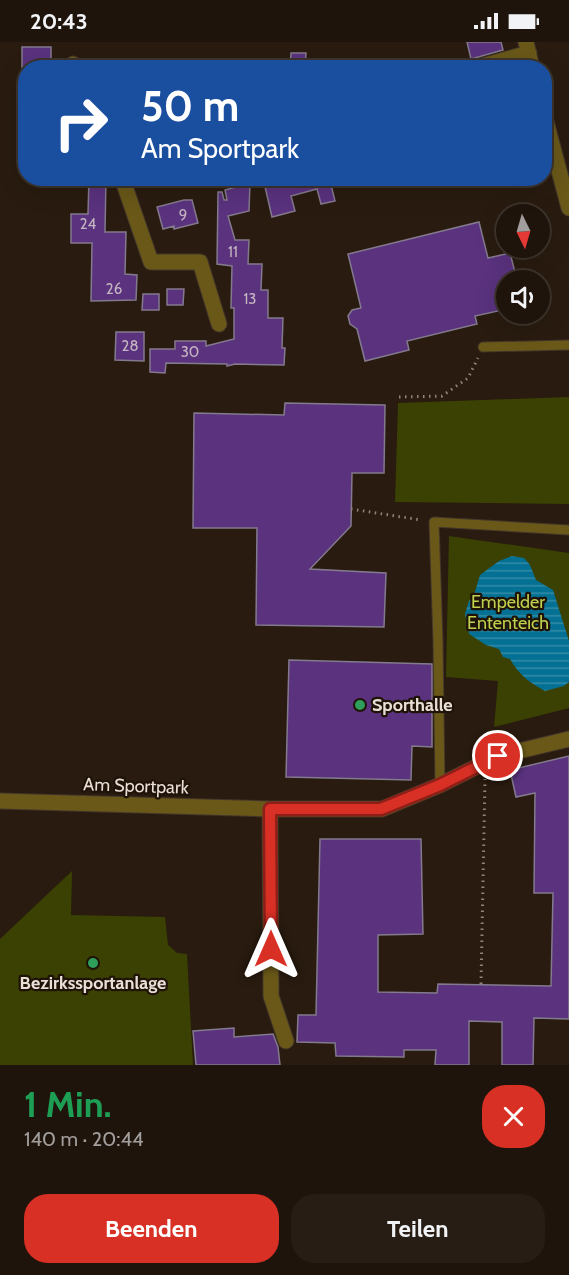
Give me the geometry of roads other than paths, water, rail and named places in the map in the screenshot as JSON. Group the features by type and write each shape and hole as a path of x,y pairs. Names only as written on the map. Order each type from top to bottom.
{"street":[{"path":"506,60 529,54"},
{"path":"552,144 569,208"},
{"path":"125,186 151,262 200,262 219,324"},
{"name":"Am Sportpark","path":"0,801 270,809 381,809 440,785 498,756 569,739"},
{"path":"270,809 271,996 286,1041"}],"lane":[{"path":"483,347 569,345"},
{"path":"440,785 434,522 569,530"}],"water":[{"path":"512,556 524,558 530,565 536,580 553,590 569,641 569,682 564,686 545,691 525,678 510,659 503,657 499,649 486,645 469,634 465,614 480,575 499,561"}],"place":[{"name":"Sporthalle","path":"360,705"},
{"name":"Bezirkssportanlage","path":"93,963"}],"park label":[{"name":"Empelder Ententeich","path":"508,612"}]}
